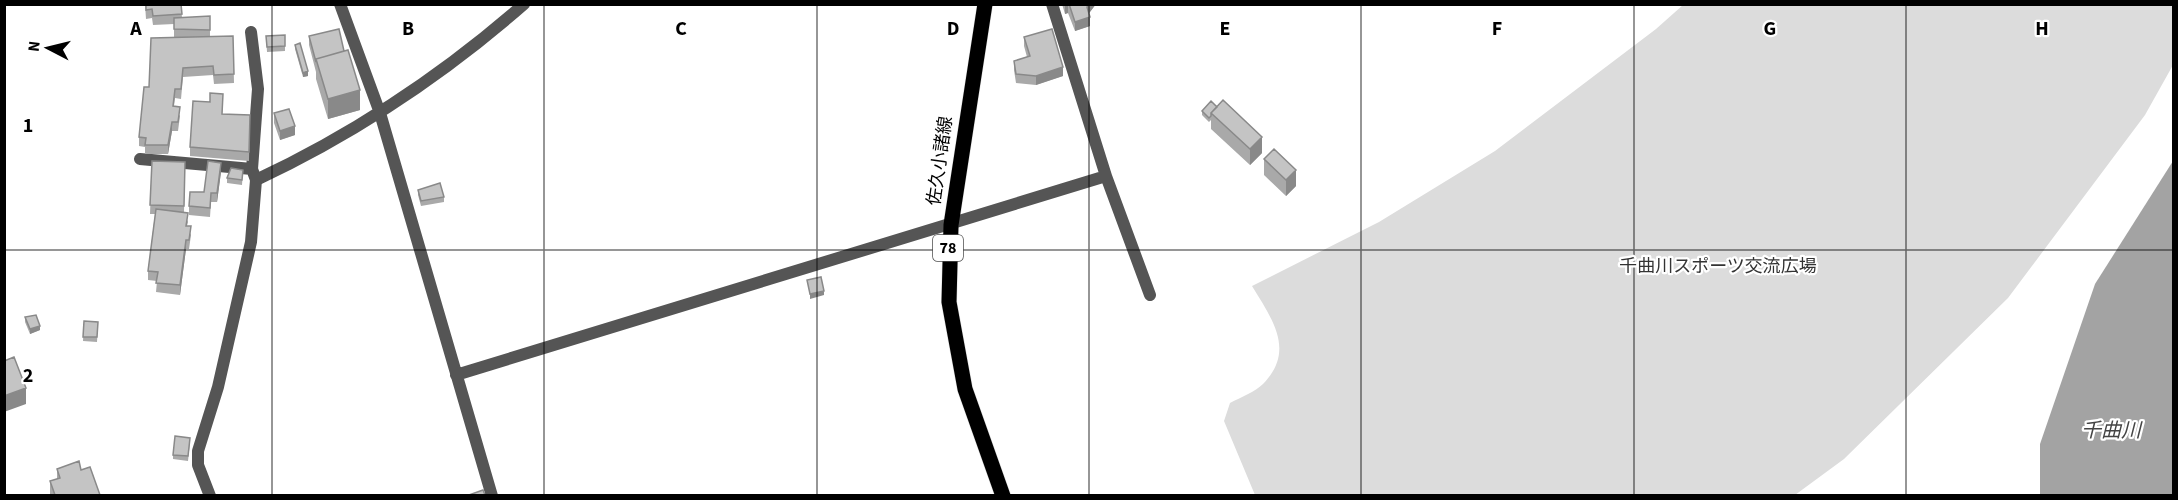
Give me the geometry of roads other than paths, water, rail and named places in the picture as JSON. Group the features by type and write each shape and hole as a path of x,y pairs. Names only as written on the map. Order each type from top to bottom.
{"main road":[{"name":"佐久小諸線","path":"986,4 951,225 948,275 953,336 973,418 1001,491"}],"street":[{"path":"340,4 380,113 492,495"},
{"path":"140,159 254,174 299,160 380,113 471,51 524,4"},
{"path":"1052,4 1106,176 1150,295"},
{"path":"210,495 198,465 198,451 218,387 249,253 258,89 251,32"},
{"path":"456,375 1106,176"}],"water":[{"name":"千曲川","path":"2173,161 2173,495 2040,495 2040,444 2095,284"}],"park label":[{"name":"千曲川スポーツ交流広場","path":"1718,266"}]}
